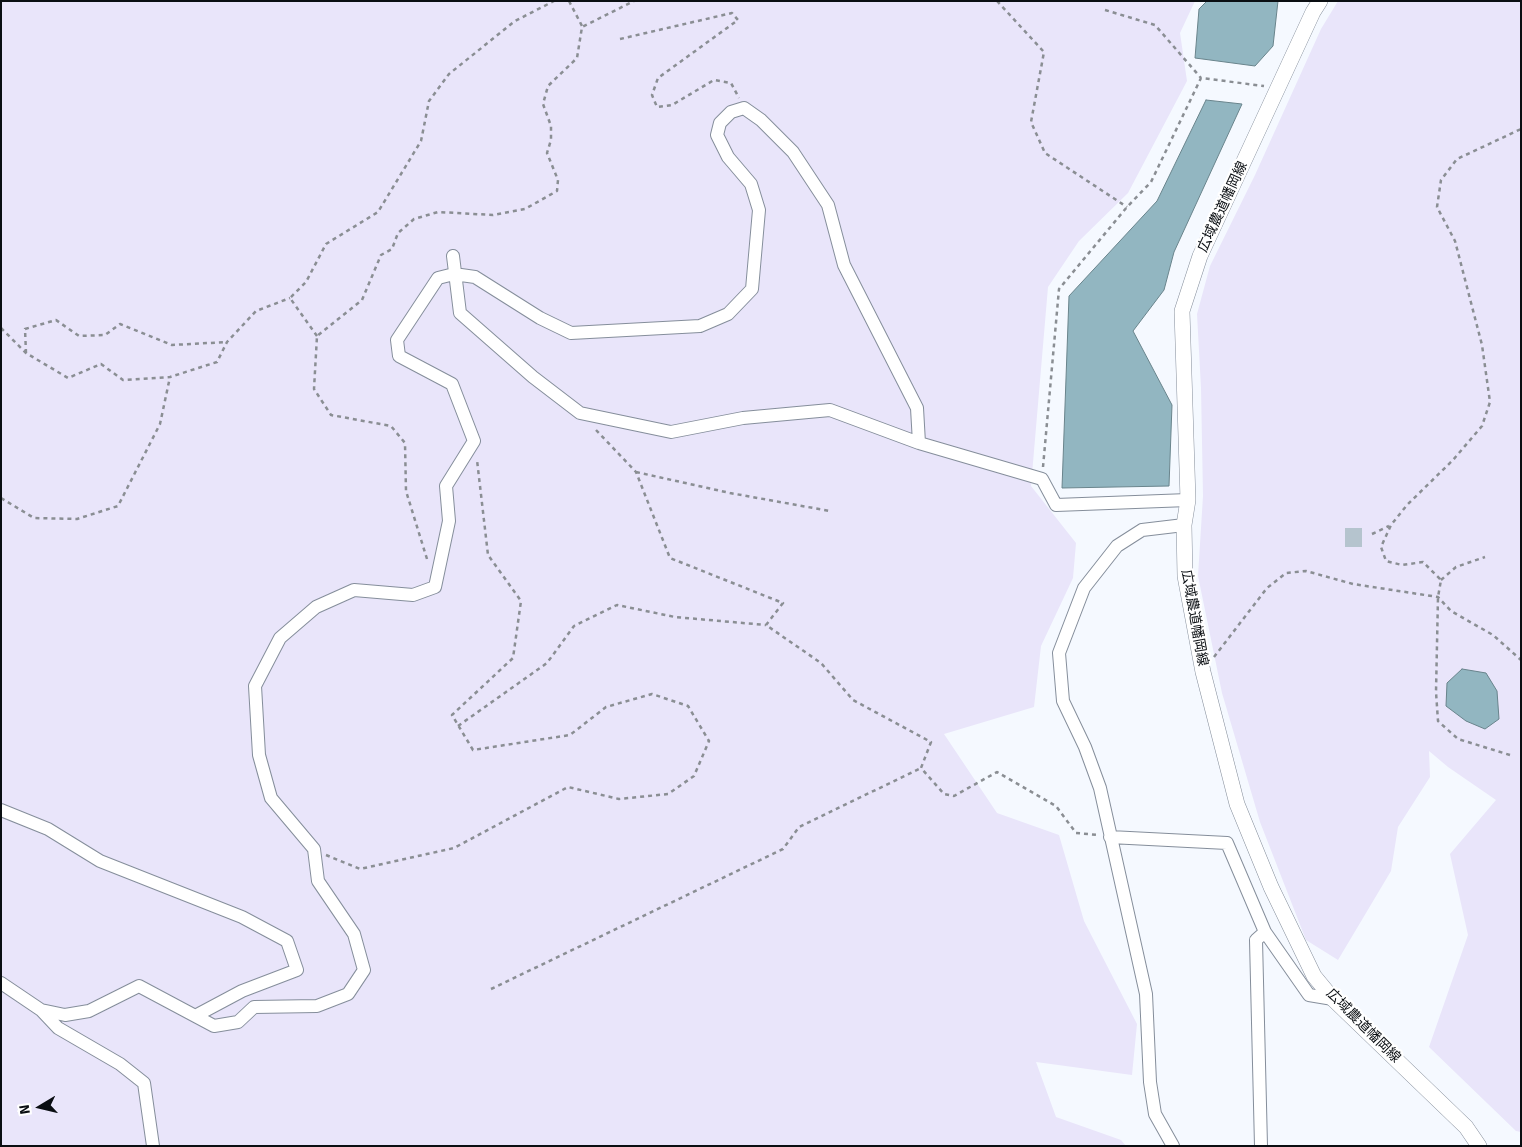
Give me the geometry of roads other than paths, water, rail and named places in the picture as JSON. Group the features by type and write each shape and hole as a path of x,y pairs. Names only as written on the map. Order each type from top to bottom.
{"street":[{"name":"広域農道幡岡線","path":"1320,1 1200,256 1182,311 1188,500 1184,525 1185,576 1203,672 1237,804 1271,887 1314,976 1333,999 1466,1127 1479,1146"},
{"path":"41,1010 65,1015 89,1011 139,986 197,1014 214,1026 238,1022 254,1007 317,1006 348,994 364,970 354,934 318,881 314,849 271,798 260,755 255,686 280,638 316,607 354,590 414,595 435,587 449,521 446,486 474,441 452,384 399,356 397,340 438,278 454,274 475,277 540,318 571,333 700,326 728,314 752,289 759,210 751,184 728,157 717,135 720,123 731,112 744,108 761,120 793,152 828,205 844,265 917,408 919,443"},
{"path":"453,256 460,313 533,377 580,413 671,432 744,418 830,410 919,443 1042,479 1056,505 1188,500"},
{"path":"1173,1146 1155,1114 1150,1082 1146,994 1100,788 1063,701 1058,653 1084,588 1117,546 1142,530 1184,525"},
{"path":"1,810 48,829 100,861 242,917 287,941 296,970 242,991 197,1014"},
{"path":"1110,836 1227,842 1264,932 1309,995 1333,999"},
{"path":"1261,1146 1256,940 1264,932"},
{"path":"1,983 41,1010 58,1028 120,1064 144,1082 153,1146"}],"water":[{"path":"1207,1 1278,1 1273,46 1255,66 1195,58 1199,9"},
{"path":"1206,100 1242,104 1174,252 1164,290 1133,331 1172,405 1169,486 1062,488 1069,296 1157,201"},
{"path":"1462,669 1486,673 1497,691 1499,719 1485,729 1466,721 1446,706 1447,683"}]}
